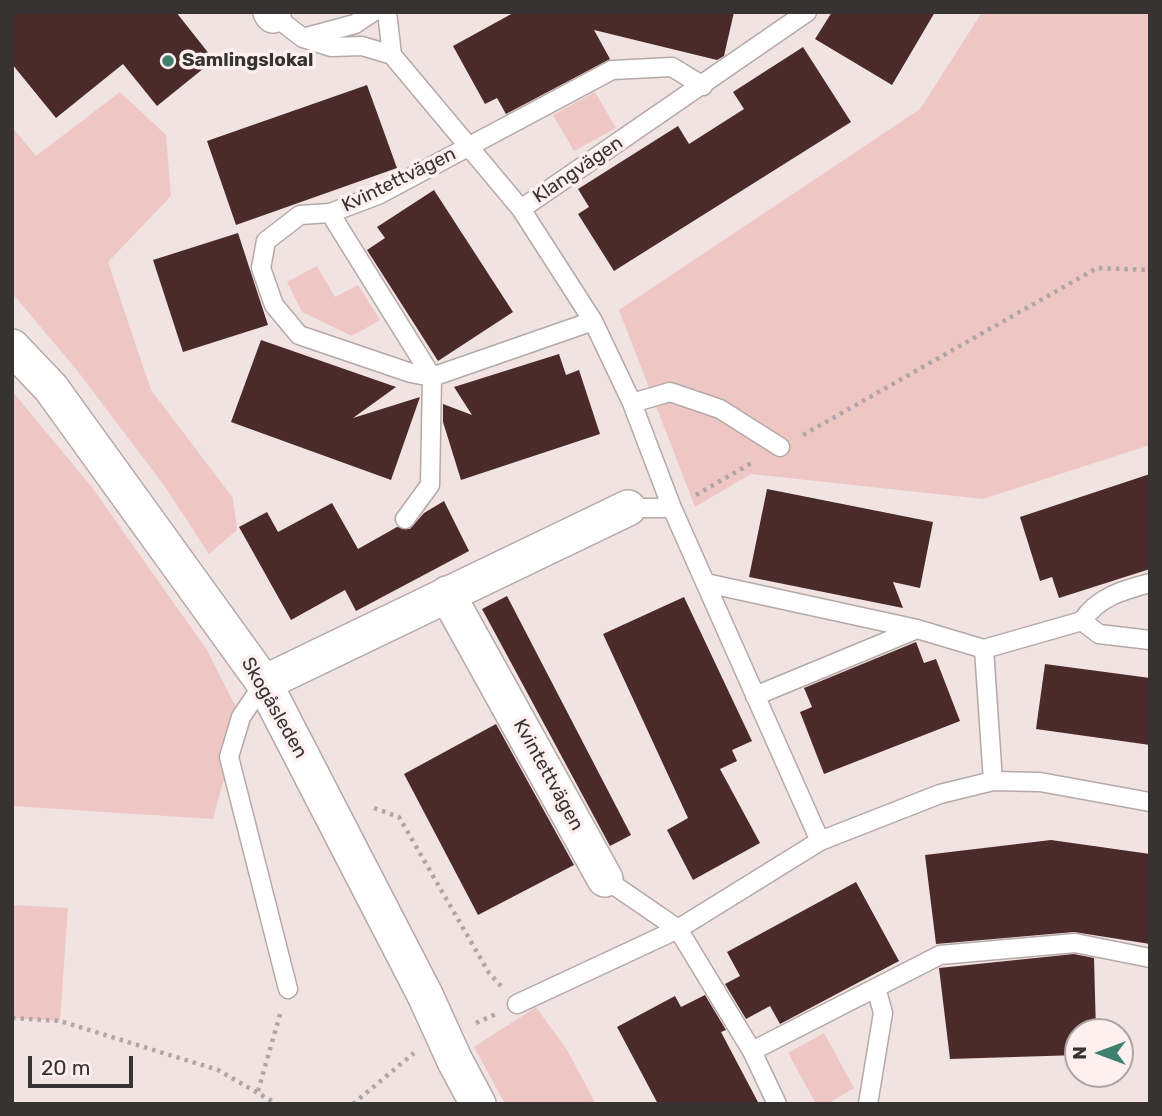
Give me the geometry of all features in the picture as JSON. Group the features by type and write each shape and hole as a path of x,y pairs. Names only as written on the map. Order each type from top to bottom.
{"street":[{"name":"Skogåsleden","path":"12,347 51,388 264,683 425,995 478,1104"},
{"path":"264,683 628,508"},
{"name":"Kvintettvägen","path":"447,594 605,879"}],"lane":[{"path":"303,38 355,24 373,12"},
{"path":"272,14 303,38 331,47 362,46 392,55 387,12"},
{"name":"Klangvägen","path":"392,55 521,209 807,12"},
{"path":"469,146 612,70 673,66 703,86"},
{"name":"Kvintettvägen","path":"432,377 411,373 299,335 274,305 261,268 266,241 300,215 330,214 378,195 469,146"},
{"path":"521,209 593,321 632,403 673,508 820,841"},
{"name":"Kvintettvägen","path":"330,214 432,377"},
{"path":"405,519 429,485 432,377 593,321"},
{"path":"632,403 670,393 720,409 780,447"},
{"path":"628,508 673,508"},
{"path":"706,583 917,629 984,649 1082,621 1093,604 1126,589 1150,583"},
{"path":"1082,621 1099,634 1150,640"},
{"path":"755,696 917,629"},
{"path":"984,649 993,781"},
{"path":"264,683 241,717 229,757 288,989"},
{"path":"517,1004 678,929 820,841 940,794 993,781 1040,782 1150,802"},
{"name":"Kvintettvägen","path":"605,879 678,929"},
{"path":"678,929 752,1051 777,1104"},
{"path":"752,1051 877,990 940,955 1075,943 1150,958"},
{"path":"868,1104 883,1013 877,990"}],"path":[{"path":"673,508 1097,268 1150,270"},
{"path":"374,808 399,817 489,973 517,1004"},
{"path":"258,1091 288,989"},
{"path":"12,1018 60,1021 218,1070 277,1104"}],"shaded area":[{"path":"982,12 1150,12 1150,445 983,499 751,474 695,507 619,310 920,109"},
{"path":"120,92 166,135 171,196 108,262 151,390 233,498 237,530 209,554 163,484 76,369 12,293 12,127 36,156"},
{"path":"595,92 616,128 574,151 553,115"},
{"path":"317,266 335,297 358,285 380,320 352,336 302,312 287,282"},
{"path":"12,391 91,486 207,650 241,717 213,819 12,806"},
{"path":"12,905 68,908 60,1021 12,1018"},
{"path":"536,1007 567,1050 596,1104 505,1104 474,1047"},
{"path":"824,1033 854,1088 827,1104 816,1104 788,1053"}],"building":[{"path":"12,12 176,12 214,60 157,106 123,64 56,118 12,64"},
{"path":"515,12 734,12 724,56 717,60 594,30 610,59 506,114 497,98 485,104 453,46"},
{"path":"832,12 935,12 892,85 815,39"},
{"path":"803,47 851,122 614,271 578,214 589,207 578,189 678,126 689,144 744,109 733,92"},
{"path":"367,85 397,168 236,225 207,141"},
{"path":"434,190 513,312 438,361 367,250 385,238 377,227"},
{"path":"238,233 268,325 183,352 153,260"},
{"path":"261,340 396,387 353,418 420,397 391,480 231,422"},
{"path":"559,354 566,375 579,370 600,434 461,480 443,422 443,404 472,415 454,387"},
{"path":"1150,474 1150,569 1059,598 1052,577 1040,581 1020,517"},
{"path":"767,489 933,522 920,588 893,582 903,608 749,577"},
{"path":"444,501 469,551 356,611 345,590 291,620 239,527 267,512 278,532 332,503 358,549 397,527 410,529 424,513"},
{"path":"507,596 631,835 610,846 482,609"},
{"path":"684,597 752,741 732,750 737,761 720,769 760,843 693,880 667,830 688,818 603,634"},
{"path":"916,642 924,663 936,659 960,721 824,774 800,712 812,707 804,688"},
{"path":"1045,664 1150,678 1150,745 1036,729"},
{"path":"496,724 574,865 478,915 404,774"},
{"path":"1051,840 1150,854 1150,944 1074,932 936,944 925,855"},
{"path":"856,882 899,961 780,1024 770,1006 746,1019 725,984 740,976 727,952"},
{"path":"1074,954 1094,958 1096,1018 1064,1018 1064,1055 950,1059 939,968"},
{"path":"705,995 726,1030 721,1032 759,1104 658,1104 617,1027 675,996 681,1007"}],"place":[{"name":"Samlingslokal","path":"168,61"}]}
